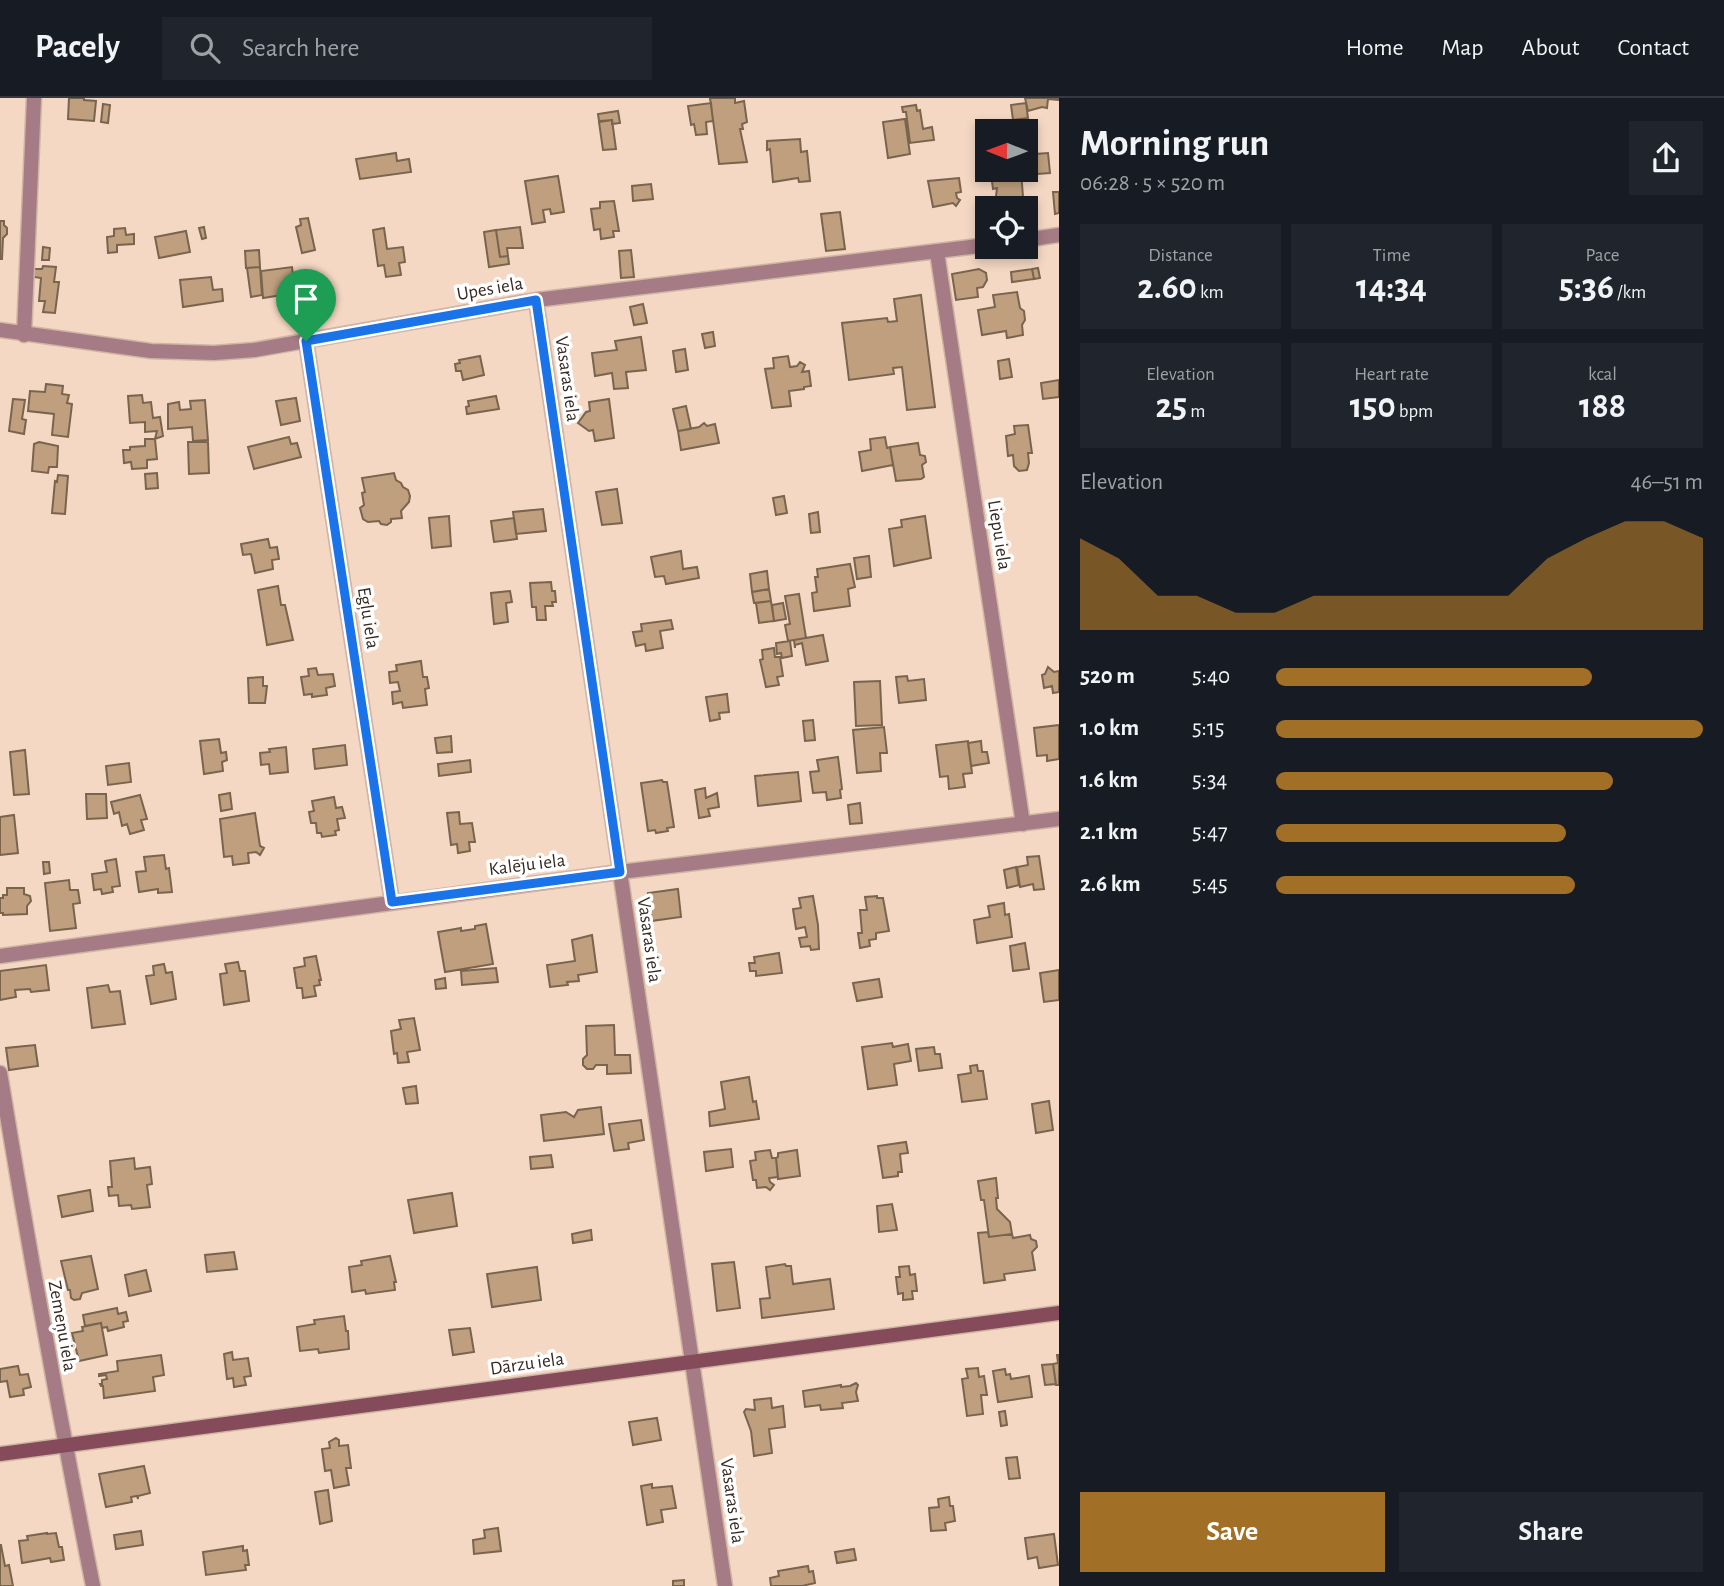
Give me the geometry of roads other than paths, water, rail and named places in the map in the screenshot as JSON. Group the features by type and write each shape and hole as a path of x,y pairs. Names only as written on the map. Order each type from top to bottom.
{"main road":[{"name":"Dārzu iela","path":"0,1454 1059,1313"}],"street":[{"path":"24,335 34,98"},
{"path":"1038,238 1059,235"},
{"name":"Upes iela","path":"0,330 151,351 214,353 254,350 536,300 975,247"},
{"name":"Liepu iela","path":"937,252 1023,824"},
{"name":"Vasaras iela","path":"536,300 725,1586"},
{"name":"Egļu iela","path":"306,341 392,902"},
{"name":"Kalēju iela","path":"0,956 620,872 1059,819"},
{"name":"Zemeņu iela","path":"0,1073 33,1271 93,1586"}]}
